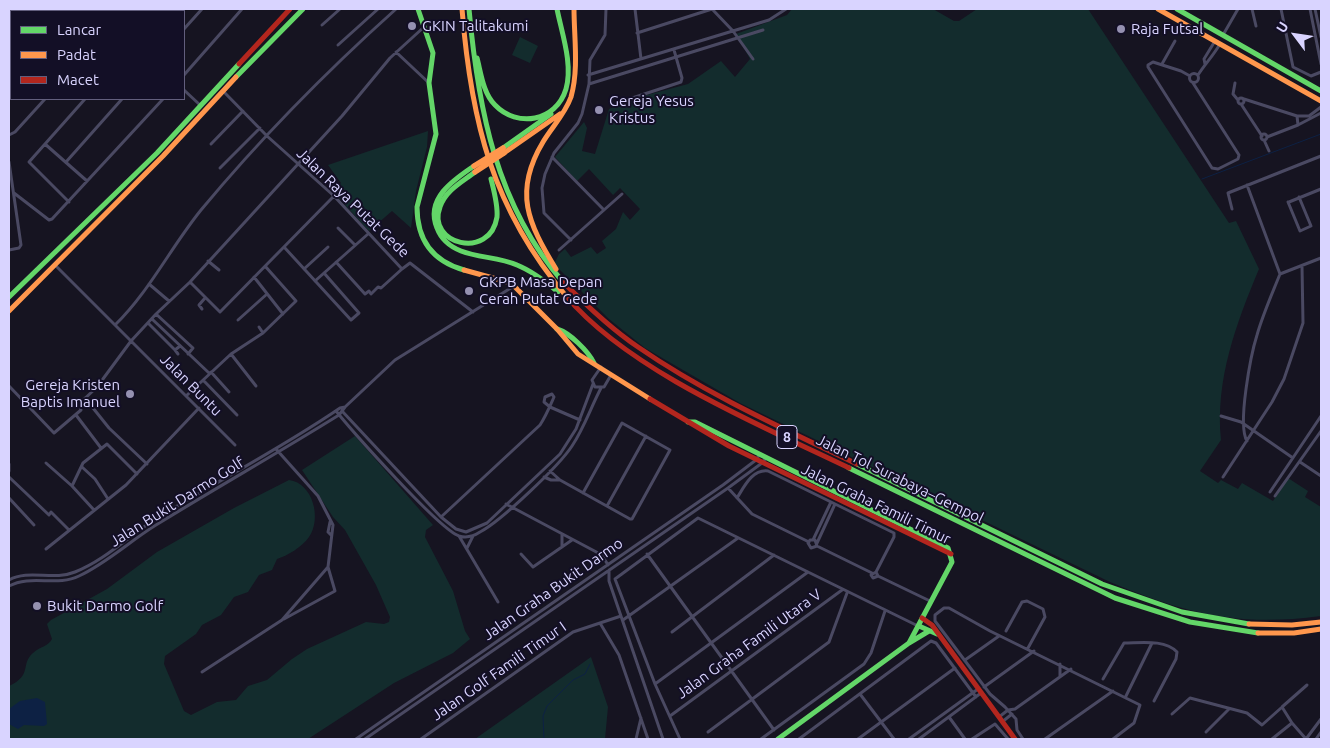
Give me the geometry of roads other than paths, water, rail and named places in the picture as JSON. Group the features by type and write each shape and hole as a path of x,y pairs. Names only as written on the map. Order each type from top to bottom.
{"main road":[{"path":"9,297 97,212 290,9"},
{"path":"9,311 118,202 303,9"},
{"path":"418,9 433,53 429,83 436,134 417,207 416,219 423,242 436,255 457,268 505,280 514,285 557,329 560,336 588,361 601,367 688,422"},
{"name":"Jalan Tol Surabaya–Gempol","path":"462,9 470,85 486,160 517,230 549,278 575,307 623,347 664,373 723,406 1115,598 1154,612 1230,631 1270,634 1321,630"},
{"name":"Jalan Tol Surabaya–Gempol","path":"470,9 472,41 483,117 506,192 531,240 544,259 566,283 620,334 669,368 734,404 1102,584 1174,612 1231,624 1272,626 1321,622"},
{"path":"504,150 552,113 563,98 567,73 557,9"},
{"path":"566,283 535,234 526,208 524,186 533,158 568,104 573,84 574,9"},
{"path":"1158,9 1321,101"},
{"path":"1177,9 1321,91"},
{"path":"271,28 277,34"},
{"path":"472,41 489,95 500,110 512,117 524,120 552,113"},
{"path":"1238,54 1242,51 1242,46"},
{"path":"1248,60 1249,55 1253,52"},
{"path":"564,111 474,169 454,179 437,199 433,216 441,238 453,248 515,264 534,273 575,307"},
{"path":"474,169 447,194 438,209 439,224 443,232 448,238 464,244 473,244 483,239 495,224 497,214 495,196 486,160"},
{"path":"112,196 118,202"},
{"name":"Jalan Graha Famili Timur","path":"688,422 695,422 882,518"},
{"name":"Jalan Graha Famili Timur","path":"688,422 759,462 948,548 952,562 930,601"},
{"path":"909,643 930,601"},
{"path":"922,618 930,623 978,692 1015,739"},
{"path":"918,626 937,634"},
{"path":"778,739 909,643 929,631"}],"street":[{"path":"9,10 14,9"},
{"path":"185,28 202,9"},
{"path":"185,74 242,9"},
{"path":"322,25 340,9"},
{"path":"338,45 378,9"},
{"path":"115,325 149,284 200,212 267,136 357,44 396,9"},
{"path":"571,240 544,213 542,188 552,157 578,123 589,84 588,75 591,57 605,35 606,9"},
{"path":"634,9 641,60"},
{"path":"637,33 712,9 733,31 754,59"},
{"path":"588,75 769,20 786,9"},
{"path":"1223,35 1238,9"},
{"path":"1252,9 1256,26"},
{"path":"1281,9 1293,67 1310,76 1317,76 1321,72"},
{"path":"1310,9 1321,64"},
{"path":"1315,9 1321,37"},
{"path":"725,22 726,34"},
{"path":"9,386 54,433 76,415 81,410 79,404 97,387 131,341 190,282 367,88 396,52 424,27"},
{"path":"589,84 763,30"},
{"path":"710,39 712,46"},
{"path":"1162,64 1175,41"},
{"path":"1193,83 1198,81 1198,75 1205,64 1209,63 1217,42"},
{"path":"620,102 681,82 682,78 674,50"},
{"path":"396,52 429,83"},
{"path":"1190,76 1239,155 1238,159 1215,170 1148,68 1150,63 1162,64 1190,76 1198,75"},
{"path":"1235,83 1233,94 1266,139 1269,151"},
{"path":"185,91 200,105"},
{"name":"Jalan Raya Putat Gede","path":"224,92 267,136 334,196 402,270 410,263 473,312"},
{"path":"1238,100 1244,99 1297,116 1309,116 1321,107"},
{"path":"1242,104 1244,99"},
{"path":"9,135 15,132 44,100"},
{"path":"69,202 29,164 30,159 83,100"},
{"path":"66,162 121,100"},
{"path":"14,193 49,220 52,220 162,100"},
{"path":"211,144 243,111"},
{"path":"1266,139 1321,114"},
{"path":"1297,116 1298,125"},
{"path":"220,168 260,128"},
{"path":"45,144 87,182"},
{"path":"1232,209 1228,193 1321,156"},
{"path":"552,157 604,210"},
{"path":"9,162 21,246 9,250"},
{"path":"1247,185 1280,274 1256,336 1244,405 1245,437 1247,441"},
{"path":"1299,198 1311,226 1300,231 1288,203 1299,198 1321,189"},
{"path":"559,250 622,194"},
{"path":"190,282 218,312 334,196"},
{"path":"338,228 355,245"},
{"path":"315,281 368,234"},
{"path":"284,247 351,320 359,313 324,273"},
{"path":"304,269 328,247"},
{"path":"1280,274 1321,258"},
{"path":"208,261 219,270"},
{"path":"336,262 365,294"},
{"name":"Jalan Buntu","path":"55,264 235,445"},
{"path":"186,396 231,354 263,333 296,301 265,266"},
{"path":"1223,477 1278,392 1303,323 1302,266"},
{"path":"361,298 369,291 371,294 378,286 382,288 402,270"},
{"path":"254,278 283,314"},
{"path":"149,284 169,301"},
{"name":"Jalan Bukit Darmo Golf","path":"9,580 23,575 54,576 75,572 90,564 151,522 276,449 336,411 341,410 395,360 514,285"},
{"path":"238,320 267,294"},
{"path":"202,309 199,305 206,298"},
{"path":"156,314 193,348 188,354"},
{"path":"152,319 188,354 210,372 228,392"},
{"path":"148,323 178,354"},
{"path":"259,327 263,333"},
{"path":"175,350 180,346"},
{"path":"231,354 256,386"},
{"path":"341,410 439,519 456,529 466,532 487,523 560,454 572,437 585,407 593,384 592,380 601,367"},
{"path":"459,536 472,536 490,526 550,471 571,448 601,388 606,386 611,375"},
{"path":"203,380 237,415"},
{"path":"593,384 601,388"},
{"path":"85,398 109,428 147,464"},
{"path":"585,407 591,409"},
{"path":"46,548 137,474 199,408"},
{"path":"439,519 540,425 550,408 580,420"},
{"name":"Jalan Bukit Darmo Golf","path":"9,586 24,580 54,580 77,577 94,568 154,526 339,415 341,410"},
{"path":"336,411 439,519 459,536 498,602"},
{"path":"76,415 101,448"},
{"path":"1221,416 1244,424 1294,458"},
{"path":"1270,492 1321,417"},
{"path":"550,471 560,480 583,493 632,519 665,460 669,449 621,424 583,493"},
{"path":"1275,496 1321,430"},
{"path":"607,506 646,436"},
{"path":"72,486 90,456 108,444 137,474"},
{"path":"202,672 282,620 335,591 328,567 333,525 318,496 276,449"},
{"name":"Jalan Graha Bukit Darmo","path":"365,739 728,488 745,475 763,456"},
{"name":"Jalan Graha Bukit Darmo","path":"356,739 742,471 759,462 763,456"},
{"path":"1300,462 1321,476"},
{"path":"46,463 72,486 94,510"},
{"path":"9,464 9,471"},
{"path":"82,467 95,479 108,499"},
{"path":"737,498 754,475 766,470 894,534 876,572"},
{"path":"742,471 745,475"},
{"path":"9,477 42,510 49,515 51,512 69,530"},
{"path":"544,477 551,480 560,480"},
{"path":"728,488 752,514 809,542 811,548 817,544 836,504"},
{"path":"9,498 34,525"},
{"path":"809,542 813,540 831,502"},
{"path":"506,504 562,536 602,555 608,565"},
{"path":"680,739 655,684 616,577 698,518 884,611 918,626"},
{"path":"467,549 472,536"},
{"path":"562,536 562,548"},
{"name":"Jalan Golf Famili Timur I","path":"421,739 573,632 630,616 738,538"},
{"path":"521,554 533,567 572,540"},
{"path":"813,540 817,544 872,573 873,578 878,576"},
{"path":"647,554 774,730"},
{"path":"672,632 774,556"},
{"path":"282,620 328,567"},
{"path":"609,570 609,581 663,739"},
{"path":"655,684 808,572"},
{"path":"872,573 876,572"},
{"path":"876,572 878,576 930,601"},
{"path":"602,575 609,581"},
{"name":"Jalan Graha Famili Utara V","path":"670,716 842,590"},
{"path":"708,732 829,642 848,593"},
{"path":"566,594 568,598"},
{"path":"562,597 564,602"},
{"path":"1006,631 1022,602 1027,601 1043,609 1045,617 1028,648"},
{"path":"978,692 965,660 935,621 937,613 944,608 949,608 999,636 1028,648 1126,696 1141,707 1134,723 1113,739"},
{"path":"761,739 864,664 871,653 884,611"},
{"path":"600,623 619,655 648,739"},
{"path":"990,631 991,641"},
{"path":"965,660 999,636"},
{"path":"799,739 931,641 936,643 955,668 978,692 1008,710 1023,739"},
{"path":"1103,679 1122,644 1152,643 1173,648 1177,654 1154,701"},
{"path":"1126,696 1152,643"},
{"path":"1023,646 1026,657"},
{"path":"909,739 1034,651"},
{"path":"1060,664 1060,676"},
{"path":"858,739 955,668"},
{"path":"1000,720 1012,715 1015,709 1070,669"},
{"path":"1172,714 1190,698 1247,713 1262,725 1307,685"},
{"path":"1105,686 1105,697"},
{"path":"1045,739 1113,691"},
{"path":"919,739 978,692"},
{"path":"860,694 894,739"},
{"path":"1281,708 1306,739 1321,719"},
{"path":"1000,720 1008,710 1015,709"},
{"path":"1206,732 1230,709"},
{"path":"949,717 965,739"},
{"path":"636,739 641,718"},
{"path":"1272,739 1292,723"},
{"path":"972,739 991,725 998,726 1008,739"},
{"path":"1316,739 1321,732"}],"water":[{"path":"37,698 45,702 47,724 44,726 24,725 18,729 9,724 9,709 20,701"}],"waterway":[{"path":"1202,179 1321,134"},
{"path":"544,739 543,716 547,706 573,680 585,674 590,664"}],"place":[{"name":"GKIN Talitakumi","path":"412,26"},
{"name":"Raja Futsal","path":"1121,29"},
{"name":"Gereja Yesus Kristus","path":"599,110"},
{"name":"GKPB Masa Depan Cerah Putat Gede","path":"469,291"},
{"name":"Gereja Kristen Baptis Imanuel","path":"130,394"},
{"name":"Bukit Darmo Golf","path":"37,606"}]}
